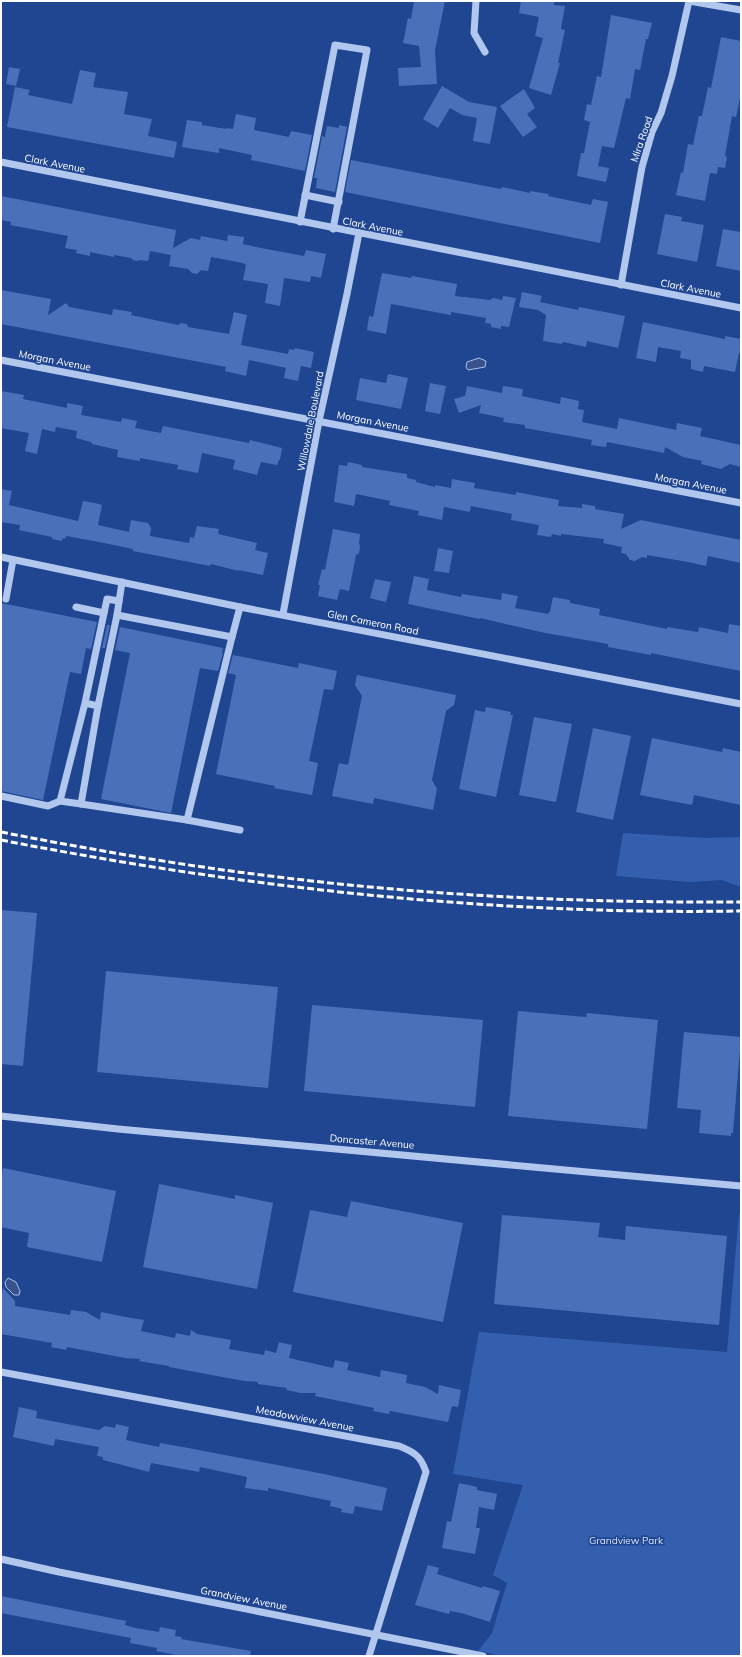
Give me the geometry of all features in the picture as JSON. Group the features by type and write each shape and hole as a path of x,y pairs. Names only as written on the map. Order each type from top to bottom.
{"street":[{"path":"476,1 474,34 485,52"},
{"path":"689,1 741,10"},
{"name":"Mira Road","path":"621,285 642,167 652,132 661,113 672,76 689,1"},
{"path":"300,222 335,45 367,50 334,228"},
{"name":"Clark Avenue","path":"1,162 741,308"},
{"path":"305,195 339,202"},
{"name":"Willowdale Boulevard","path":"283,614 319,421 359,233"},
{"name":"Morgan Avenue","path":"1,360 741,503"},
{"name":"Glen Cameron Road","path":"1,557 240,607 283,614 741,704"},
{"path":"6,599 13,560"},
{"path":"81,804 122,582"},
{"path":"60,801 85,703 107,599 119,601"},
{"path":"76,607 104,613"},
{"path":"187,820 240,607"},
{"path":"117,615 232,637"},
{"path":"85,703 98,706"},
{"path":"1,796 48,806 60,801 187,820 240,830"},
{"name":"Doncaster Avenue","path":"1,1116 118,1129 741,1186"},
{"path":"1,1380 2,1372"},
{"name":"Meadowview Avenue","path":"2,1372 400,1446 412,1451 423,1464 426,1472 375,1634"},
{"name":"Grandview Avenue","path":"1,1559 59,1572 483,1656"},
{"path":"368,1656 375,1634"}],"green space":[{"path":"623,833 705,838 741,837 741,887 722,880 690,882 616,876"},
{"name":"Grandview Park","path":"739,1213 741,1213 741,1656 503,1656 478,1651 492,1633 507,1583 493,1575 523,1485 453,1474 479,1332 727,1352"}],"shaded area":[{"path":"479,358 486,361 485,367 468,370 466,367 467,362"},
{"path":"8,1278 16,1282 20,1291 19,1295 14,1295 6,1287 5,1282"}],"building":[{"path":"414,1 445,1 435,50 437,84 399,86 398,68 421,67 419,46 403,43 408,18 411,19"},
{"path":"521,1 548,1 554,2 554,5 565,6 561,29 565,30 558,63 560,63 551,95 529,88 543,38 535,36 539,17 519,13"},
{"path":"611,15 652,23 648,39 646,39 640,70 635,69 630,99 626,98 614,148 602,146 598,166 609,168 606,182 577,176 581,153 584,153 590,122 584,120 587,104 591,105 597,76 601,77"},
{"path":"721,37 741,41 741,93 736,117 732,116 725,156 727,157 725,168 718,167 717,174 710,173 705,201 676,195 681,172 683,173 688,144 693,145 699,116 702,116 708,87 711,88"},
{"path":"9,67 20,69 16,86 6,84"},
{"path":"80,70 96,73 93,87 128,92 124,114 152,119 148,136 177,142 174,158 7,127 15,87 30,90 28,95 72,104"},
{"path":"442,86 469,102 497,107 490,144 473,141 477,118 462,115 450,108 438,128 423,119"},
{"path":"524,89 535,108 527,114 537,127 523,137 500,106"},
{"path":"236,114 256,118 254,130 289,137 291,131 312,135 305,171 251,160 252,155 219,148 219,153 182,147 187,120 202,122 202,125 233,129"},
{"path":"339,125 347,127 335,192 316,188 317,178 314,178 322,136 325,137 327,126 339,128"},
{"path":"351,160 501,189 502,187 530,193 530,191 549,194 548,196 591,205 593,199 608,202 600,243 345,192"},
{"path":"1,196 176,230 173,248 191,238 200,240 201,236 227,241 228,235 244,237 243,244 261,248 304,256 306,250 326,254 321,278 311,276 310,282 284,278 280,306 265,303 268,284 243,280 246,265 243,263 211,257 208,271 201,270 197,274 192,273 188,269 169,266 171,255 150,251 148,261 137,261 131,258 114,255 114,257 90,252 90,256 76,253 77,250 65,248 68,236 10,225 11,222 1,220"},
{"path":"665,214 682,217 681,221 704,225 697,262 657,254"},
{"path":"723,229 741,232 741,271 716,266"},
{"path":"382,273 411,278 412,276 457,284 455,296 490,300 493,298 502,300 503,296 516,298 509,327 501,326 501,329 491,327 491,324 485,323 486,318 451,312 451,315 391,304 386,334 367,330 369,316 373,317"},
{"path":"1,290 51,299 48,315 66,303 69,307 112,315 113,309 132,312 131,315 178,325 181,323 187,324 188,327 229,334 234,312 247,315 241,345 288,354 289,349 294,350 295,348 314,352 311,368 301,366 298,381 284,378 286,368 249,360 246,376 225,371 226,367 1,324"},
{"path":"522,292 542,296 540,302 578,310 579,307 625,316 618,348 587,341 586,347 563,342 562,344 543,341 546,315 538,310 519,307"},
{"path":"643,322 725,339 725,336 741,339 741,353 739,353 735,372 704,366 703,372 691,369 691,360 680,358 681,351 658,347 656,362 636,358"},
{"path":"388,374 408,378 401,409 356,400 360,378 386,383"},
{"path":"430,383 446,386 440,414 425,411"},
{"path":"467,386 502,393 503,386 523,389 522,396 560,404 561,397 579,401 578,409 584,410 582,422 617,429 619,418 676,430 677,423 702,428 700,436 741,445 741,467 730,464 721,469 701,464 702,461 683,457 665,447 664,453 607,442 606,447 591,445 592,440 525,428 525,425 503,422 504,418 479,413 481,405 459,413 454,399 465,396"},
{"path":"1,391 24,395 23,399 67,408 67,403 83,406 81,415 121,422 122,418 137,421 135,428 161,433 163,426 249,443 250,440 282,448 280,460 277,465 261,462 257,475 233,469 235,460 202,453 198,473 177,469 178,465 140,458 140,461 117,457 118,450 92,444 91,442 76,438 77,431 56,427 55,432 42,429 37,454 25,451 29,433 1,428"},
{"path":"348,462 362,465 362,467 407,474 407,478 435,487 435,485 451,488 452,479 475,483 474,488 516,495 516,492 559,500 558,506 582,508 582,504 595,506 595,509 624,514 621,529 641,520 741,540 741,563 708,556 706,566 647,555 647,558 642,557 635,561 630,560 626,554 621,553 622,547 603,543 604,539 561,534 561,536 552,534 551,537 537,535 539,525 511,520 512,514 471,506 470,512 444,507 442,520 418,515 419,511 389,505 390,501 356,494 354,506 334,502 339,465 347,466"},
{"path":"1,489 12,491 9,505 78,521 83,501 102,505 98,525 129,532 131,520 148,523 151,528 150,536 189,543 190,537 194,538 197,526 219,529 218,534 257,543 255,550 268,553 263,575 211,564 210,566 133,551 133,549 66,536 62,541 52,539 52,537 19,530 20,525 1,522"},
{"path":"333,529 360,534 359,553 356,555 349,591 340,589 337,600 318,596 320,585 318,585 322,569 325,570"},
{"path":"438,548 453,551 449,573 434,571"},
{"path":"414,576 429,579 427,590 461,597 462,594 501,600 502,593 518,596 515,608 548,614 550,612 553,597 570,600 570,603 600,609 599,615 667,629 667,627 698,632 699,627 728,633 729,624 741,626 741,671 651,653 651,655 608,647 608,644 545,633 480,618 408,604"},
{"path":"375,579 391,582 386,602 370,598"},
{"path":"1,603 97,622 91,649 86,648 81,674 70,672 43,800 1,791"},
{"path":"107,625 110,625 105,648 102,648"},
{"path":"120,627 223,648 218,671 200,668 171,813 101,799 130,653 115,650"},
{"path":"233,655 298,668 299,663 337,671 333,690 324,689 309,761 318,763 312,795 274,788 275,786 216,774 236,675 228,673"},
{"path":"357,675 456,695 454,705 446,711 432,780 437,789 433,810 374,798 373,804 332,796 339,763 348,765 362,696 355,685"},
{"path":"486,707 511,712 510,715 513,715 496,797 459,789 475,710 485,712"},
{"path":"534,717 572,724 556,802 519,795"},
{"path":"593,728 631,736 613,820 576,812"},
{"path":"652,738 722,752 723,748 741,752 741,805 694,795 692,805 640,795"},
{"path":"1,910 37,913 23,1066 1,1064"},
{"path":"106,971 278,987 268,1088 97,1072"},
{"path":"312,1005 483,1020 475,1107 304,1091"},
{"path":"518,1011 586,1017 587,1013 658,1020 647,1129 508,1116"},
{"path":"684,1032 741,1037 733,1133 731,1133 731,1136 699,1133 701,1110 677,1108"},
{"path":"3,1168 116,1191 102,1262 27,1247 29,1233 1,1227 1,1180"},
{"path":"159,1184 235,1199 235,1195 273,1203 257,1289 143,1267"},
{"path":"351,1201 463,1223 443,1322 293,1292 310,1210 347,1217"},
{"path":"502,1215 600,1223 598,1237 625,1240 626,1226 727,1236 719,1325 494,1304"},
{"path":"3,1288 15,1301 15,1306 70,1315 71,1310 86,1312 100,1320 101,1312 144,1320 141,1331 175,1338 176,1333 190,1336 191,1330 197,1334 231,1340 229,1349 264,1355 265,1350 276,1353 279,1342 292,1345 289,1358 333,1368 335,1360 349,1363 347,1370 380,1377 381,1370 407,1375 406,1383 425,1387 438,1394 439,1385 461,1390 458,1407 452,1406 448,1422 390,1411 389,1414 373,1411 374,1408 315,1396 316,1393 301,1393 286,1390 287,1388 258,1384 258,1382 244,1381 139,1361 140,1359 125,1358 67,1347 66,1350 51,1347 52,1343 1,1334 1,1298"},
{"path":"19,1407 37,1411 36,1418 99,1430 105,1426 115,1428 116,1424 129,1427 126,1440 159,1447 160,1443 183,1447 324,1474 387,1488 382,1511 355,1506 353,1514 341,1512 342,1509 330,1506 331,1501 268,1488 268,1491 245,1488 247,1477 200,1467 199,1472 151,1463 149,1472 103,1460 103,1457 97,1456 99,1447 55,1439 54,1446 13,1437"},
{"path":"459,1483 477,1487 477,1490 497,1494 494,1510 479,1507 476,1528 480,1528 475,1554 442,1548 447,1521 451,1522"},
{"path":"428,1565 439,1568 437,1574 482,1588 483,1586 500,1591 490,1622 461,1613 450,1611 449,1614 415,1605"},
{"path":"1,1596 126,1621 125,1625 135,1628 159,1632 160,1627 176,1630 175,1636 182,1637 181,1639 251,1651 250,1656 181,1656 156,1651 157,1648 130,1643 131,1638 1,1613"}],"railway":[{"path":"1,832 174,863 336,884 451,894 567,900 741,902"},
{"path":"1,840 185,872 277,885 369,895 461,903 554,908 647,911 741,911"}]}
